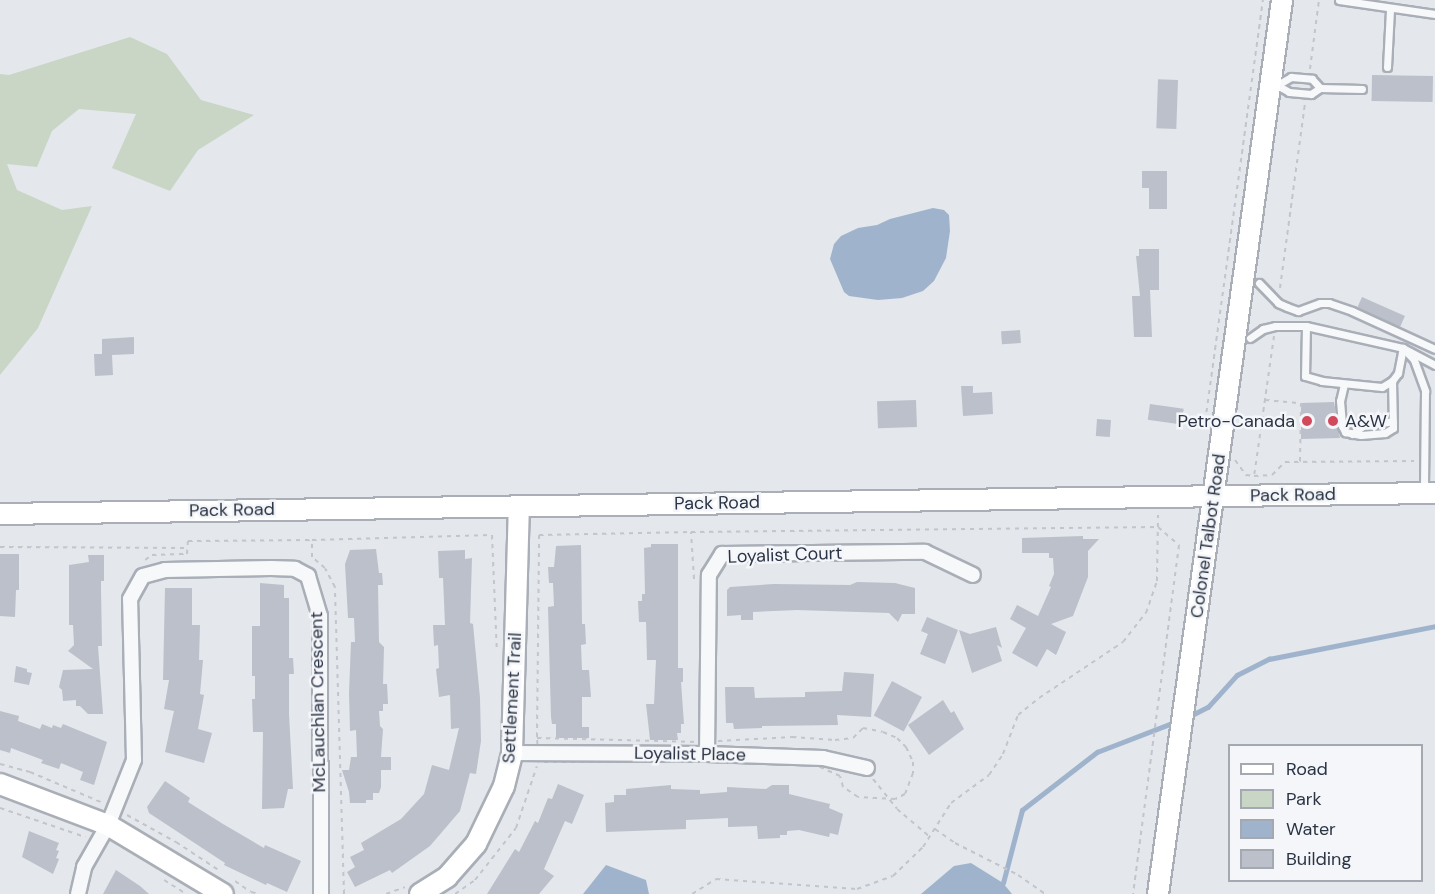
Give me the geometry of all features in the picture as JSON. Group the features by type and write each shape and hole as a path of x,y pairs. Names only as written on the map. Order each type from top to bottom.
{"street":[{"name":"Colonel Talbot Road","path":"1158,894 1213,496 1274,83 1282,0"},
{"name":"Pack Road","path":"0,514 1430,494"},
{"name":"Settlement Trail","path":"413,890 447,877 476,844 504,786 512,753 519,506"},
{"name":"Loyalist Court","path":"704,748 709,575 722,554 925,552 973,575"},
{"name":"McLauchlan Crescent","path":"78,894 84,867 116,819 134,760 130,599 144,576 165,570 295,569 308,576 320,616 321,894"},
{"name":"Loyalist Place","path":"512,753 704,748 823,758 867,768"},
{"path":"0,784 116,819 227,887"}],"lane":[{"path":"1339,0 1435,14"},
{"path":"1387,67 1390,9"},
{"path":"1274,83 1291,77 1312,80 1320,88"},
{"path":"1274,83 1289,92 1311,94 1320,88 1362,89"},
{"path":"1259,283 1278,303 1298,311 1301,317 1297,324"},
{"path":"1298,311 1320,303 1329,303 1352,310 1435,349"},
{"path":"1250,338 1263,329 1297,324 1403,348 1435,365"},
{"path":"1305,326 1305,376 1344,384 1382,387 1398,374 1403,348"},
{"path":"1403,348 1413,360 1425,391 1430,494"},
{"path":"1344,384 1341,401 1342,426 1345,432 1352,434 1385,433 1393,428 1392,381"}],"path":[{"path":"1203,438 1263,0"},
{"path":"1265,400 1301,403 1300,462"},
{"path":"692,894 716,879 857,889 893,876 923,847 951,803 989,776 1003,754 1018,716 1039,698 1123,642 1146,613 1157,581 1158,497"},
{"path":"537,738 539,535 1158,527 1179,545 1133,894"},
{"path":"691,532 694,588"},
{"path":"138,567 152,555 187,554 188,541 492,535 494,635 498,658"},
{"path":"312,540 312,557 325,568 335,587 344,894"},
{"path":"0,547 188,548"},
{"path":"700,731 704,748"},
{"path":"454,894 475,880 516,828 538,762"},
{"path":"0,764 30,772 103,802"},
{"path":"867,768 897,809 930,837"},
{"path":"116,819 176,842 223,873"},
{"path":"935,829 955,843 1018,876 1045,894"},
{"path":"160,877 186,894"},
{"path":"227,887 260,894"},
{"path":"386,894 413,890"}],"green space":[{"path":"130,37 167,54 201,100 254,115 198,150 170,191 112,168 136,114 79,109 52,131 37,167 7,164 17,190 62,210 92,206 38,328 0,375 0,74 9,75"}],"water":[{"path":"933,208 944,210 949,215 950,231 946,258 934,281 923,291 902,298 878,300 849,296 844,292 830,259 834,244 841,236 858,228 877,225 890,219"},
{"path":"971,863 1003,883 1012,894 921,894 954,866"},
{"path":"606,865 646,880 649,894 583,894"}],"building":[{"path":"1372,75 1433,76 1433,102 1372,101"},
{"path":"1158,79 1178,80 1176,129 1156,128"},
{"path":"1142,171 1167,171 1167,209 1149,209 1149,188 1142,188"},
{"path":"1139,249 1159,249 1159,290 1150,290 1152,337 1134,337 1132,296 1140,296 1136,256 1139,256"},
{"path":"1362,297 1405,316 1400,327 1357,308"},
{"path":"1020,330 1021,343 1002,344 1001,331"},
{"path":"134,337 134,354 112,355 113,375 95,376 94,354 102,354 102,339"},
{"path":"961,386 973,386 973,393 992,392 993,414 963,416"},
{"path":"916,400 917,427 878,428 877,401"},
{"path":"1334,402 1340,438 1301,439 1301,403"},
{"path":"1150,404 1184,409 1181,425 1148,420"},
{"path":"1097,419 1111,420 1110,437 1096,436"},
{"path":"1083,536 1083,539 1099,539 1088,551 1088,577 1073,616 1051,624 1066,632 1056,655 1047,649 1037,667 1012,653 1026,628 1010,619 1017,605 1038,616 1051,587 1049,586 1054,574 1053,558 1049,558 1049,553 1022,553 1022,538"},
{"path":"651,544 678,544 678,668 683,668 683,682 681,682 684,724 681,724 681,733 677,733 678,740 650,740 646,704 654,704 656,660 647,660 646,622 639,622 638,601 642,601 642,594 645,594 644,548 651,547"},
{"path":"581,545 582,624 585,624 586,644 581,645 582,670 589,670 591,697 582,697 582,727 589,727 589,738 556,738 556,724 552,724 551,717 548,607 554,606 553,583 549,583 548,567 554,567 556,546"},
{"path":"376,549 383,585 378,585 379,642 384,647 383,684 387,684 388,704 383,704 383,711 379,711 380,726 383,729 381,757 391,757 391,770 381,770 381,787 379,793 373,793 373,800 366,800 366,803 350,803 342,770 349,770 351,757 357,757 356,730 350,731 349,693 351,642 355,642 354,618 348,618 345,564 350,550"},
{"path":"465,550 465,559 472,558 470,623 473,624 480,698 481,741 476,774 470,773 460,811 430,846 392,873 390,870 355,887 347,872 355,867 350,857 364,850 361,843 401,819 424,794 432,765 449,770 459,728 451,729 450,695 439,697 436,669 439,668 438,645 434,646 433,625 445,625 443,578 439,578 438,551"},
{"path":"0,554 19,554 19,590 16,590 15,617 0,616"},
{"path":"88,555 104,555 104,581 101,581 102,646 98,646 103,714 88,714 80,706 76,706 76,700 63,701 62,690 59,687 63,670 93,669 68,651 74,645 73,625 69,625 69,565 89,562"},
{"path":"857,582 895,583 915,588 915,614 902,614 898,622 889,613 797,610 753,612 753,620 741,620 741,615 727,616 727,590 730,587 774,584 850,585"},
{"path":"260,583 284,585 284,598 289,598 289,658 293,658 294,674 289,674 293,789 288,789 284,808 262,809 263,732 253,732 252,699 255,699 255,676 252,676 252,626 260,626"},
{"path":"165,588 192,588 192,625 200,625 199,660 203,660 200,694 204,695 198,729 212,733 204,763 165,752 174,711 164,709 169,680 163,680"},
{"path":"927,617 958,630 945,664 920,654 928,634 921,631"},
{"path":"996,627 1002,648 997,645 1002,661 972,673 959,630 970,634"},
{"path":"16,666 32,673 29,685 14,682"},
{"path":"844,672 874,674 871,717 837,715 838,725 762,726 762,728 734,729 733,723 726,723 725,687 754,687 755,698 805,697 805,692 842,691"},
{"path":"892,681 922,697 904,731 874,715"},
{"path":"943,700 951,713 954,711 964,729 929,755 908,725"},
{"path":"0,711 19,716 18,721 40,729 42,724 52,728 53,725 61,728 63,724 107,742 94,785 80,780 83,772 61,763 59,769 41,763 43,760 11,748 10,753 0,750"},
{"path":"165,781 190,798 188,802 223,824 264,848 265,845 301,861 287,892 267,883 266,885 224,865 225,863 149,813 147,807"},
{"path":"558,784 584,795 572,824 565,821 544,869 554,876 539,894 487,894 515,849 519,852 535,821 538,823 548,798 552,799"},
{"path":"671,785 671,789 700,790 700,794 727,792 727,787 766,789 772,785 789,785 789,794 830,804 829,808 843,814 838,835 830,833 829,837 799,830 787,831 787,835 780,835 780,838 758,839 757,826 728,827 728,818 686,820 686,829 606,832 605,803 614,802 614,795 626,795 626,789"},
{"path":"29,831 59,843 56,858 59,859 53,874 22,857"},
{"path":"116,870 140,886 149,894 103,894"}],"waterway":[{"path":"1188,717 1208,707 1237,675 1269,659 1435,626"},
{"path":"1003,883 1022,810 1097,752 1175,722"}],"place":[{"name":"Petro-Canada","path":"1307,421"},
{"name":"A&W","path":"1333,421"}]}
